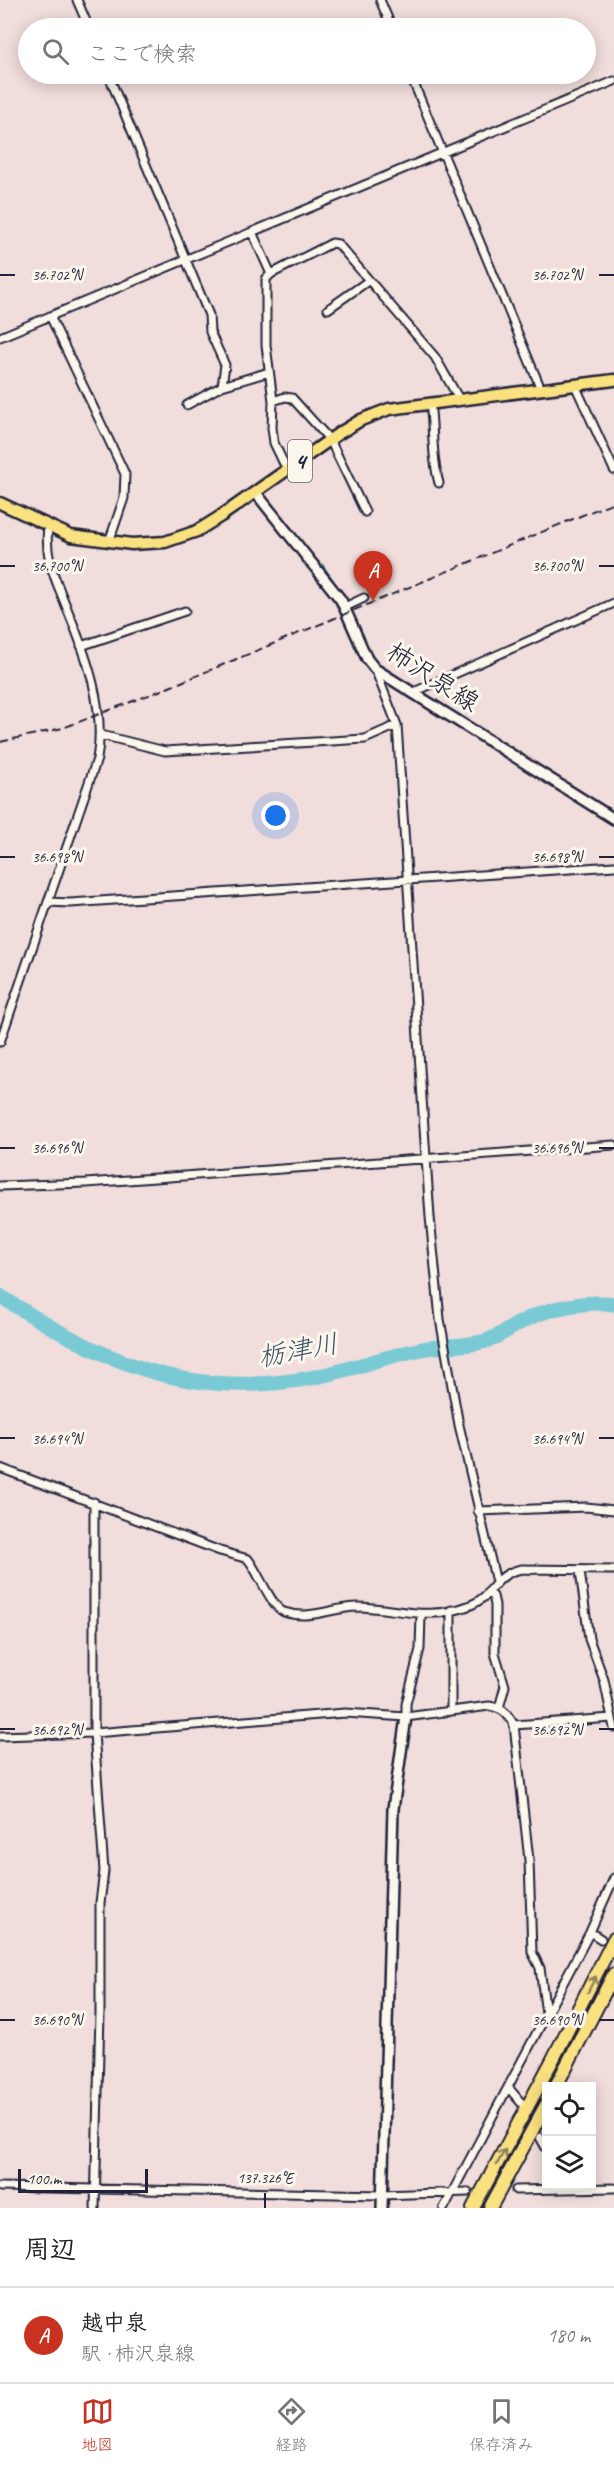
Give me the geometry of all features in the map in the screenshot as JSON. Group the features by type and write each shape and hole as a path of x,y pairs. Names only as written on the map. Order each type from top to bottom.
{"highway":[{"path":"473,2208 552,2061 608,1939"},
{"path":"558,2082 614,1974"},
{"path":"490,2208 542,2112"}],"main road":[{"name":"4","path":"0,503 71,536 109,542 165,542 197,531 361,420 389,409 614,380"},
{"name":"柿沢泉線","path":"256,493 332,587 345,607 367,659 375,669 614,819"},
{"path":"382,2208 393,1809 406,1717"}],"street":[{"path":"77,0 85,18"},
{"path":"380,0 388,18"},
{"path":"0,337 614,81"},
{"path":"112,84 209,315 210,332 225,365 222,386"},
{"path":"414,84 541,389"},
{"path":"252,232 271,274"},
{"path":"287,470 274,443 266,279 271,274 332,243 338,244 435,357 459,399"},
{"path":"328,309 368,281"},
{"path":"50,316 124,474 124,498 109,542"},
{"path":"187,405 222,386 269,372"},
{"path":"575,385 614,470"},
{"path":"273,401 285,397 292,398 330,440 365,512"},
{"path":"430,403 433,424 433,462 438,483"},
{"path":"0,1042 97,759 101,735 100,714 81,646 50,569 45,547 48,527"},
{"path":"345,607 364,598"},
{"path":"414,692 614,603"},
{"path":"81,646 185,611"},
{"path":"375,669 397,724 440,1319 447,1366 478,1511 496,1582"},
{"path":"101,735 165,751 365,739 397,724"},
{"path":"48,902 70,903 614,866"},
{"path":"0,1186 86,1183 614,1145"},
{"path":"0,1468 220,1551 248,1559 275,1605 283,1611 320,1615 355,1607 421,1615 452,1610 479,1601 508,1572 522,1569 614,1570"},
{"path":"94,1502 94,1733 104,1871 100,1903 100,2013 95,2208"},
{"path":"478,1511 586,1507 614,1510"},
{"path":"580,1571 589,1639 604,1680 614,1728"},
{"path":"488,1592 493,1596 495,1605 495,1653 505,1686 499,1708"},
{"path":"451,1711 452,1610"},
{"path":"406,1717 406,1704 420,1649 421,1615"},
{"path":"0,1737 94,1733 345,1713 406,1717 499,1708 507,1713 514,1725 529,1860 532,1952 540,1968 546,2014"},
{"path":"514,1725 612,1718"},
{"path":"444,2208 590,1932 614,1878"},
{"path":"590,1932 608,1939"},
{"path":"508,2087 523,2105"},
{"path":"0,2187 382,2195 468,2192"},
{"path":"516,2190 614,2188"}],"waterway":[{"path":"322,564 342,594"},
{"name":"栃津川","path":"0,1296 71,1338 106,1355 141,1368 177,1378 215,1383 255,1384 314,1377 422,1349 478,1343 491,1339 545,1312 581,1304 614,1304"}],"tunnel":[{"path":"468,2192 516,2190"}],"railway":[{"path":"0,742 63,728 167,688 614,502"}],"place":[{"name":"越中泉","path":"373,601"}]}
